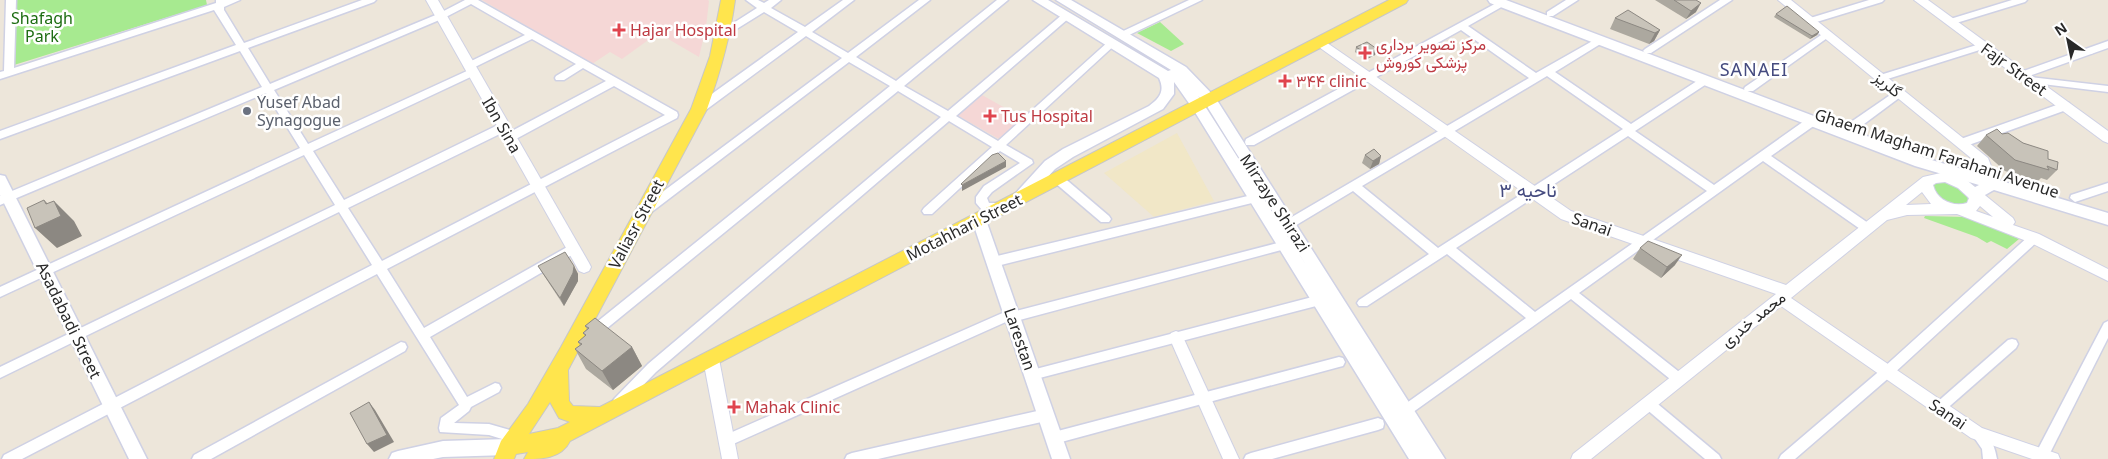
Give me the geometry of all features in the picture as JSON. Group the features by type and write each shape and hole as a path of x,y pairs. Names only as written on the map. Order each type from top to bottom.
{"main road":[{"name":"Valiasr Street","path":"517,449 535,410 699,109 716,66 724,33 728,0"},
{"name":"Mirzaye Shirazi","path":"1039,0 1066,16 1181,70 1289,224 1436,459"},
{"name":"Mirzaye Shirazi","path":"1052,0 1174,74 1204,103 1256,198 1419,459"},
{"name":"Mirzaye Shirazi","path":"1012,202 1050,165 1068,153 1154,109 1166,100 1170,89 1164,75 1062,0"},
{"name":"Motahhari Street","path":"517,449 574,430 1401,0"},
{"name":"Ghaem Magham Farahani Avenue","path":"1504,1 1550,14 1648,50 1947,165 2108,219"},
{"name":"Ghaem Magham Farahani Avenue","path":"1504,1 1599,41 1811,122 1920,162 1947,165"},
{"name":"Ghaem Magham Farahani Avenue","path":"1990,178 2075,198 2108,208"},
{"path":"1974,194 1990,178"},
{"name":"Asadabadi Street","path":"0,180 4,199 45,271 138,459"},
{"name":"Larestan","path":"979,220 1061,459"},
{"path":"563,360 558,399 562,410 574,416 607,412"},
{"path":"398,459 443,448 484,453 517,449"}],"street":[{"path":"10,0 4,74 220,2 234,0"},
{"path":"0,135 371,0"},
{"name":"Ibn Sina","path":"432,0 584,267"},
{"path":"4,199 441,16 471,0 673,115 9,459"},
{"path":"751,0 1028,163 988,189 981,197 982,203 986,207 1012,202"},
{"path":"724,33 776,0"},
{"path":"699,109 849,0"},
{"path":"642,214 925,0"},
{"path":"563,360 1003,0"},
{"path":"928,211 1117,39 1196,0"},
{"path":"1550,14 1573,0"},
{"path":"1648,50 1727,0"},
{"name":"گلریز","path":"1784,0 1983,160 1990,178"},
{"path":"1810,21 1879,0"},
{"name":"Fajr Street","path":"1920,0 2108,138"},
{"path":"1950,22 2022,0"},
{"path":"1250,142 1504,1"},
{"path":"220,2 218,10 465,404"},
{"path":"607,412 652,368 1066,16"},
{"path":"1462,26 1536,78"},
{"path":"1749,89 1827,34"},
{"path":"0,292 306,150 471,69 532,35"},
{"path":"1289,224 1599,41"},
{"name":"Sanai","path":"1320,42 1566,215 1784,295 1887,372 1977,433 2047,457"},
{"path":"2026,77 2108,44"},
{"path":"1881,78 1983,46"},
{"path":"560,78 583,64"},
{"path":"1547,72 1715,191"},
{"path":"2026,77 2108,89"},
{"path":"0,374 341,206 507,132 614,81"},
{"path":"1363,303 1704,81"},
{"path":"1852,127 1899,93"},
{"path":"1962,143 2065,106"},
{"path":"1405,411 1811,122"},
{"path":"1763,156 1867,228"},
{"name":"محمد خدری","path":"1579,459 1947,165"},
{"path":"1058,178 1105,219"},
{"path":"2034,238 1999,216 1965,185 1952,178 1931,179 1926,189 1934,200 1956,210 1992,221 2034,238 2108,275"},
{"path":"1354,186 1535,319"},
{"path":"2075,198 2108,187"},
{"path":"1882,216 1906,210 1963,210 1976,203 1974,194"},
{"path":"993,262 1256,198"},
{"path":"1786,459 1887,372 2034,238"},
{"path":"726,441 1012,315 1285,245"},
{"path":"422,336 573,249"},
{"path":"1570,293 1679,379"},
{"path":"1032,375 1320,300"},
{"path":"2047,457 2108,326"},
{"path":"1176,337 1231,459"},
{"path":"1939,408 2012,344"},
{"path":"198,459 401,347"},
{"path":"711,359 730,459"},
{"path":"1054,438 1339,362"},
{"path":"495,388 465,404 466,406 446,422 444,426 445,428 475,427 498,430 517,449"},
{"path":"1648,404 1714,459"},
{"path":"852,459 1046,415"},
{"path":"1251,459 1378,424"},
{"path":"1977,433 1988,447 1990,459"}],"shaded area":[{"name":"Hajar Hospital","path":"482,0 709,1 706,27 699,57 658,33 622,59 610,52 592,64"},
{"name":"Tus Hospital","path":"982,95 1023,118 999,139 957,115"},
{"path":"1177,133 1214,201 1154,217 1104,173"}],"green space":[{"name":"Shafagh Park","path":"14,0 206,0 207,5 14,65"},
{"path":"1160,22 1184,44 1171,51 1137,33"},
{"path":"1942,180 1966,191 1970,199 1969,203 1955,207 1932,194 1933,183"},
{"path":"1925,216 1967,217 2019,239 2007,249 1991,241 1987,243 1977,237 1924,218"}],"building":[{"path":"1674,0 1696,0 1701,3 1691,11"},
{"path":"1787,6 1819,32 1812,36 1776,14"},
{"path":"1628,10 1660,30 1655,33 1615,18"},
{"path":"1367,42 1377,49 1367,54 1356,47"},
{"path":"1997,129 2002,134 2008,133 2023,143 2048,151 2048,159 2058,162 2057,170 2047,166 2049,170 2015,160 1986,135"},
{"path":"1374,149 1381,156 1373,161 1365,155"},
{"path":"998,153 1006,161 961,184 992,155"},
{"path":"44,200 46,204 54,201 61,216 35,228 27,208"},
{"path":"1648,241 1682,255 1667,267 1640,248"},
{"path":"565,252 574,266 573,273 560,298 538,266"},
{"path":"595,318 632,347 602,371 575,349 582,344 578,342 586,335 583,333 589,328 585,326"},
{"path":"369,402 387,435 367,444 350,413"}],"place":[{"name":"Hajar Hospital","path":"619,30"},
{"name":"مرکز تصویر برداری پزشکی کوروش","path":"1365,53"},
{"name":"۳۴۴ clinic","path":"1285,81"},
{"name":"Yusef Abad Synagogue","path":"247,111"},
{"name":"Tus Hospital","path":"990,116"},
{"name":"Mahak Clinic","path":"734,407"}],"district":[{"name":"SANAEI","path":"1754,69"},
{"name":"ناحیه ۳","path":"1528,190"}]}
